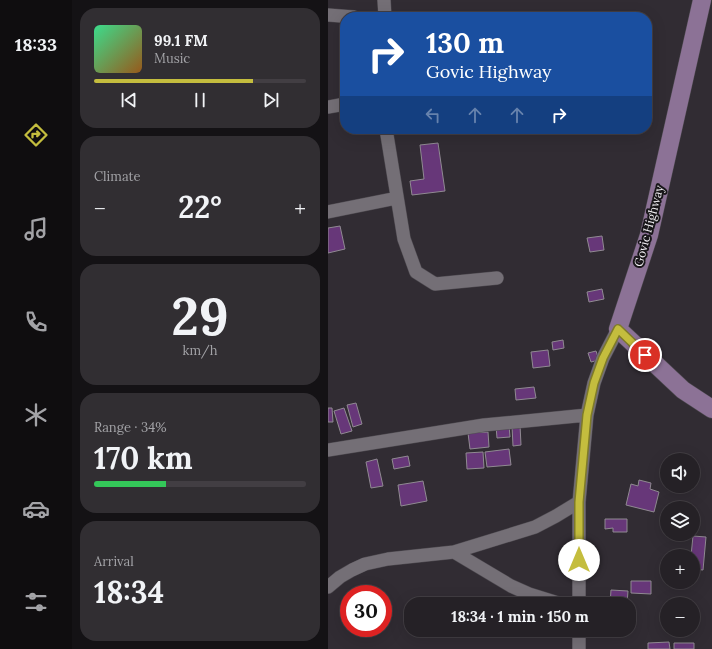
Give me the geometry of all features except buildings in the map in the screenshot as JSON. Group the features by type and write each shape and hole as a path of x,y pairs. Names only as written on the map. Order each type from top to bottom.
{"main road":[{"name":"Govic Highway","path":"618,329 649,235 702,0"},
{"path":"618,329 683,390 712,409"}],"street":[{"path":"384,0 385,12"},
{"path":"328,15 340,16"},
{"path":"328,107 340,105"},
{"path":"387,134 404,239 416,272 435,284 497,278"},
{"path":"328,212 397,198"},
{"path":"579,597 579,502 587,415 594,383 603,358 618,329"},
{"path":"328,450 484,425 587,415"},
{"path":"328,587 340,577 365,564 388,559 454,552 535,527 579,502"},
{"path":"454,552 511,586 539,597"},
{"path":"579,637 579,649"}],"route":[{"path":"579,560 579,502 587,415 594,383 603,358 618,329 645,355"}]}
